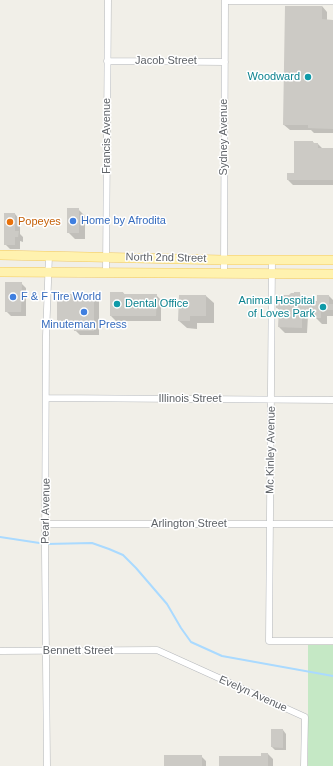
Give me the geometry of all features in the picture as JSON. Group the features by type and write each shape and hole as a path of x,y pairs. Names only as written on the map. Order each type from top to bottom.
{"main road":[{"name":"North 2nd Street","path":"0,255 224,260 333,260"},
{"name":"North 2nd Street","path":"0,272 333,274"}],"street":[{"name":"Francis Avenue","path":"106,272 108,0"},
{"path":"225,0 333,1"},
{"name":"Sydney Avenue","path":"224,274 225,0"},
{"name":"Jacob Street","path":"107,61 225,62"},
{"name":"Pearl Avenue","path":"47,766 45,551 49,256"},
{"name":"Mc Kinley Avenue","path":"272,260 269,641 333,641"},
{"name":"Illinois Street","path":"46,398 333,400"},
{"name":"Arlington Street","path":"46,524 333,524"},
{"name":"Bennett Street","path":"0,651 157,650"},
{"name":"Evelyn Avenue","path":"157,650 305,717 304,766"}],"green space":[{"path":"308,645 333,645 333,766 308,766"}],"building":[{"name":"Woodward","path":"285,6 322,6 322,19 333,20 333,129 308,128 308,125 283,125"},
{"path":"294,141 313,141 313,143 318,143 318,148 333,148 333,180 287,180 287,173 294,173"},
{"name":"Home by Afrodita","path":"67,208 79,208 79,233 67,233"},
{"name":"Popeyes","path":"4,213 15,213 15,231 19,231 18,237 15,237 15,245 4,245"},
{"name":"F & F Tire World","path":"5,282 22,282 21,312 5,312"},
{"path":"110,292 123,292 124,294 157,294 156,316 110,316"},
{"path":"294,292 300,292 300,296 303,296 302,301 317,301 317,295 329,295 329,304 333,304 333,310 321,310 321,318 315,318 315,310 302,311 302,328 278,327 279,308 276,308 276,300 279,300 279,297 282,295 289,295"},
{"name":"Minuteman Press","path":"57,294 94,294 94,331 74,331 74,322 57,320"},
{"path":"179,295 206,295 206,316 190,316 190,321 178,321"},
{"path":"271,729 283,729 283,748 271,747"},
{"path":"261,753 268,753 268,766 219,766 219,756 261,756"},
{"path":"164,755 202,755 202,766 164,766"}],"waterway":[{"path":"0,537 46,544 92,543 109,549 123,555 136,568 167,604 191,642 222,656 333,676"}],"place":[{"name":"Woodward","path":"308,77"},
{"name":"Home by Afrodita","path":"73,221"},
{"name":"Popeyes","path":"10,222"},
{"name":"F & F Tire World","path":"13,297"},
{"name":"Dental Office","path":"117,304"},
{"name":"Animal Hospital of Loves Park","path":"323,307"},
{"name":"Minuteman Press","path":"84,312"}]}
